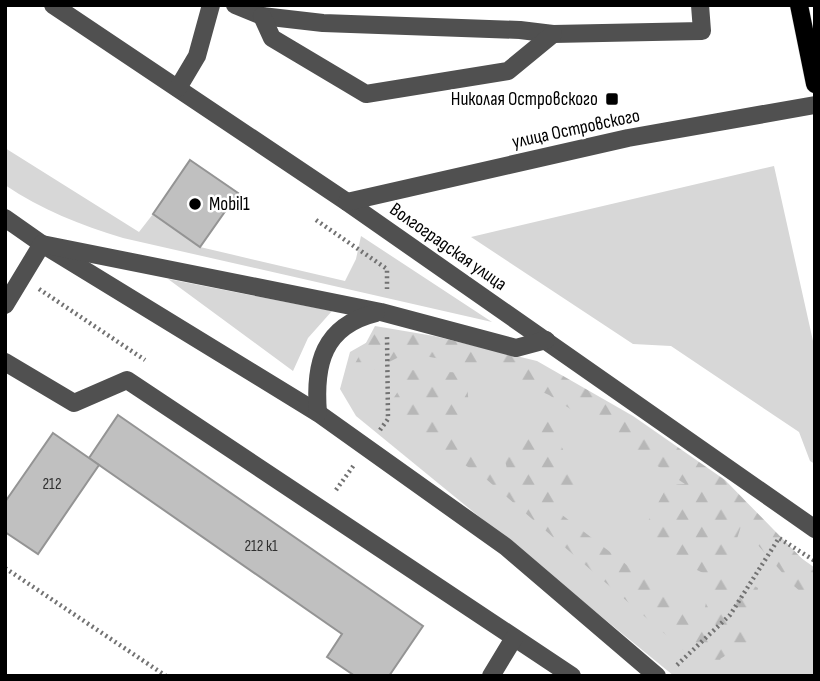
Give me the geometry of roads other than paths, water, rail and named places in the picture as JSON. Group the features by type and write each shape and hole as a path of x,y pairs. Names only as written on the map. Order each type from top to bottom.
{"main road":[{"path":"799,5 815,83"}],"street":[{"name":"Волгоградская улица","path":"53,5 347,202 815,529"},
{"path":"178,88 197,56 211,5"},
{"path":"235,5 262,16 323,23 520,30 553,34 702,31 700,5"},
{"path":"262,16 272,38 366,94 508,71 553,34"},
{"name":"улица Островского","path":"347,202 628,138 815,105"},
{"path":"5,218 318,413 506,547 657,676"},
{"path":"43,244 381,312 516,348 546,340"},
{"path":"5,305 43,244"},
{"path":"318,413 316,383 321,360 332,340 344,326 357,318 381,312"},
{"path":"5,362 74,403 127,380 572,676"},
{"path":"491,676 514,638"}],"place":[{"name":"Николая Островского","path":"612,99"},
{"name":"Mobil1","path":"195,204"}]}
